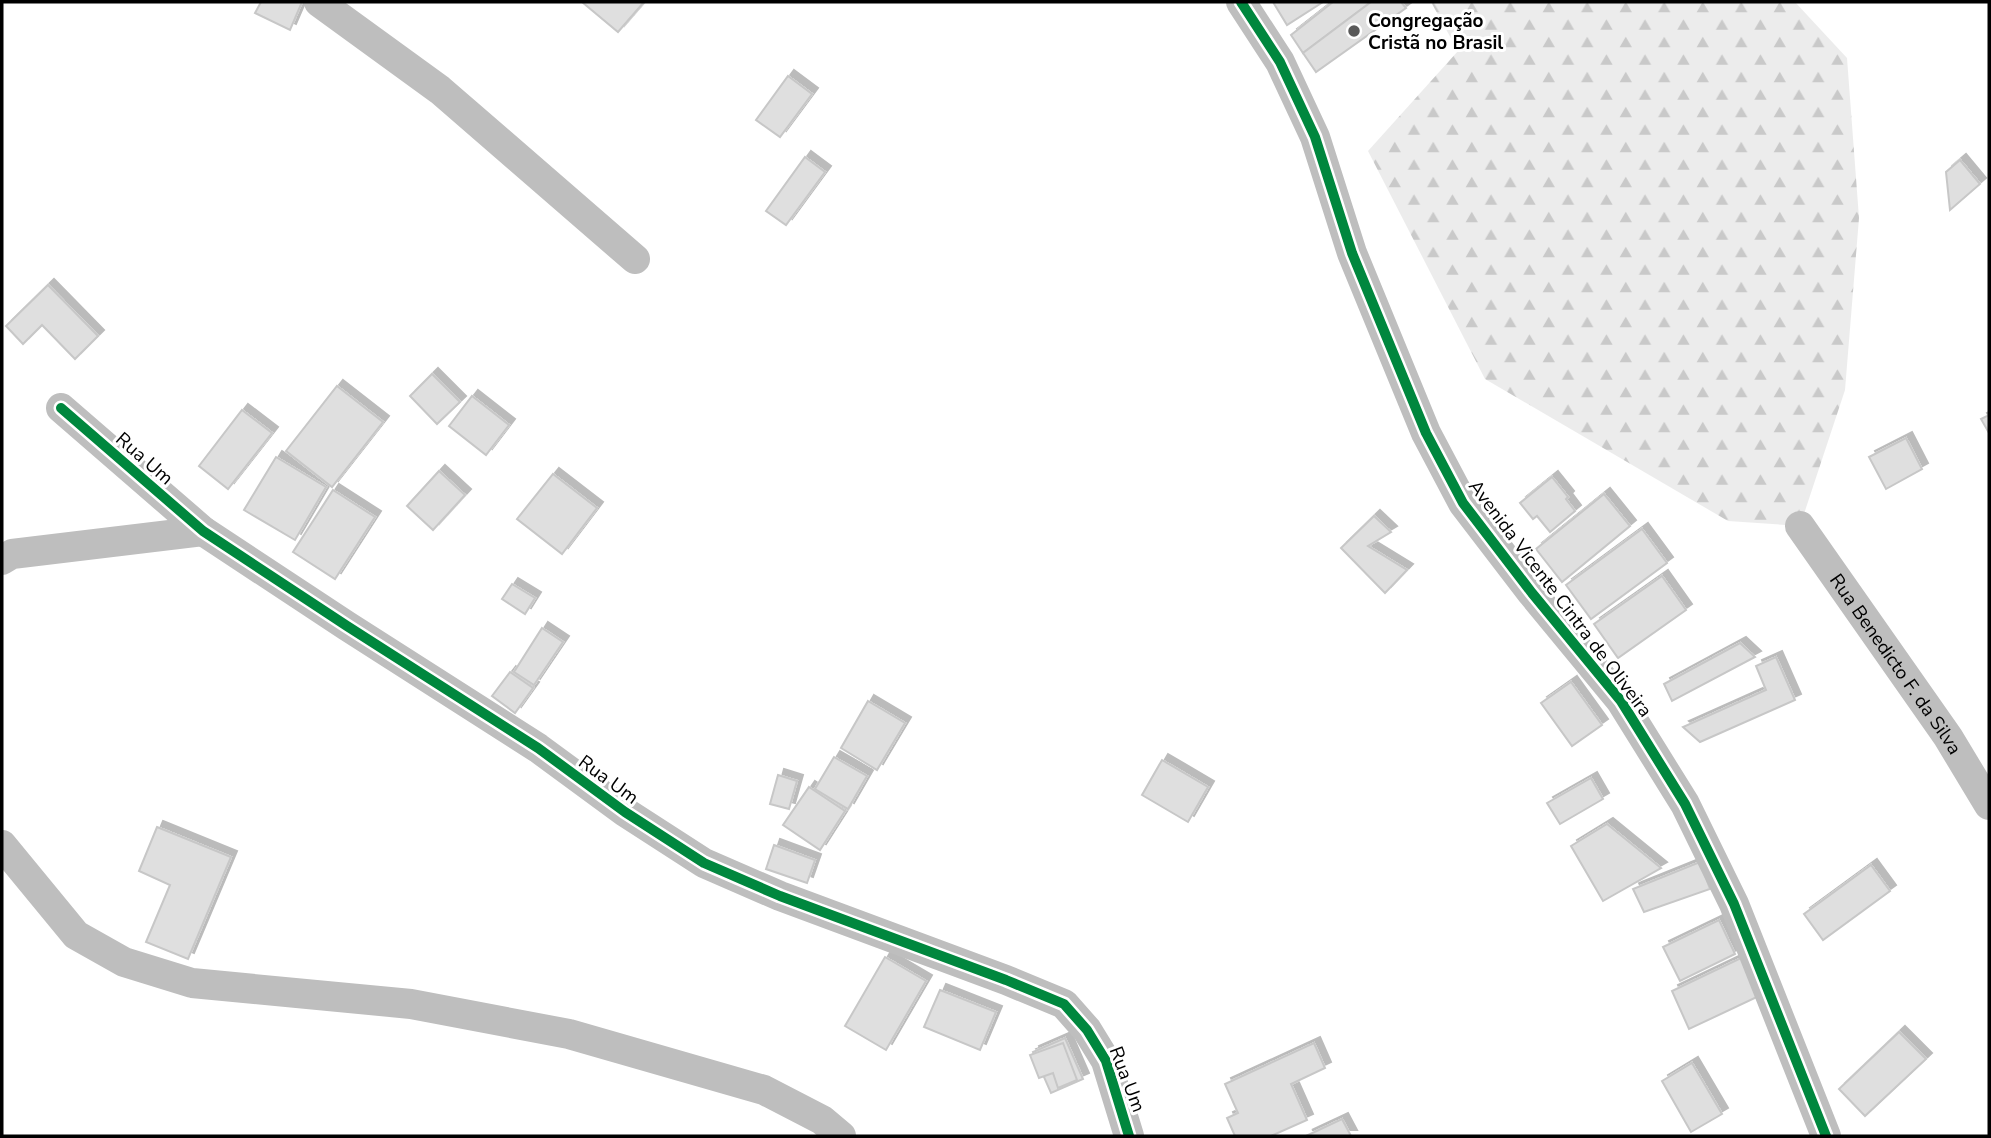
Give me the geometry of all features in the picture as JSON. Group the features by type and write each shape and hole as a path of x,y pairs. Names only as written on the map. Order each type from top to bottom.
{"street":[{"path":"319,2 440,90 635,259"},
{"name":"Avenida Vicente Cintra de Oliveira","path":"1241,2 1280,62 1315,137 1352,253 1426,433 1463,503 1532,593 1622,701 1685,804 1734,904 1826,1136"},
{"name":"Rua Um","path":"61,408 203,531 538,748 625,812 704,863 780,896 1064,1004 1087,1030 1106,1061 1129,1136"},
{"name":"Rua Benedicto F. da Silva","path":"1800,526 1948,737 1989,805"},
{"path":"2,559 12,554 203,531"},
{"path":"2,845 76,935 124,962 192,983 411,1004 569,1034 764,1090 822,1120 841,1136"}],"green space":[{"path":"1431,2 1795,2 1847,58 1859,218 1845,390 1800,526 1728,521 1485,379 1368,151 1458,51"}],"building":[{"path":"261,2 302,2 290,30 255,13"},
{"path":"582,2 644,2 618,32"},
{"path":"1273,2 1323,2 1287,25"},
{"path":"1333,2 1371,2 1303,53 1291,35"},
{"name":"Congregação Cristã no Brasil","path":"1371,2 1401,2 1406,8 1316,72 1303,53"},
{"path":"788,76 812,94 780,137 756,120"},
{"path":"805,157 825,172 786,225 766,211"},
{"path":"1960,160 1980,184 1950,210 1946,172"},
{"path":"48,285 98,336 75,359 42,325 23,344 6,326"},
{"path":"432,374 460,402 437,424 410,396"},
{"path":"337,386 383,422 332,487 286,451"},
{"path":"472,396 509,425 486,455 449,426"},
{"path":"242,410 272,433 228,489 199,466"},
{"path":"1989,415 1989,433 1981,419"},
{"path":"1906,438 1922,469 1886,489 1869,457"},
{"path":"276,457 326,487 295,540 244,510"},
{"path":"439,471 465,495 433,530 407,506"},
{"path":"553,474 597,508 562,554 517,519"},
{"path":"1552,477 1575,511 1550,532 1537,516 1533,519 1520,503"},
{"path":"333,490 375,517 335,579 293,552"},
{"path":"1604,494 1630,526 1562,582 1536,549"},
{"path":"1374,516 1391,532 1368,546 1407,570 1385,593 1341,548"},
{"path":"1642,529 1667,563 1591,619 1566,585"},
{"path":"1662,576 1686,610 1618,658 1594,624"},
{"path":"512,584 535,598 525,614 502,599"},
{"path":"542,628 563,642 534,685 514,672"},
{"path":"1740,643 1755,657 1672,701 1664,684"},
{"path":"1776,657 1795,700 1700,742 1683,727 1766,690 1756,666"},
{"path":"510,672 533,688 515,713 492,696"},
{"path":"1571,682 1602,725 1572,746 1541,703"},
{"path":"868,701 905,723 877,770 841,748"},
{"path":"834,757 867,776 848,809 815,789"},
{"path":"1162,760 1208,787 1188,822 1142,795"},
{"path":"778,775 797,781 789,809 770,804"},
{"path":"1591,778 1603,799 1560,824 1547,803"},
{"path":"809,787 845,811 820,850 783,825"},
{"path":"1607,824 1661,868 1603,901 1571,846"},
{"path":"157,827 231,857 188,959 146,942 170,885 139,871"},
{"path":"774,845 815,860 807,883 766,869"},
{"path":"1700,862 1710,889 1644,912 1633,889"},
{"path":"1871,865 1890,891 1823,940 1804,914"},
{"path":"1719,920 1735,954 1680,981 1663,947"},
{"path":"885,957 926,981 886,1050 845,1026"},
{"path":"1741,958 1759,996 1689,1029 1672,991"},
{"path":"940,990 996,1012 980,1050 924,1027"},
{"path":"1899,1032 1926,1059 1865,1116 1839,1089"},
{"path":"1065,1038 1083,1079 1051,1093 1033,1052"},
{"path":"1063,1043 1077,1080 1058,1088 1053,1073 1039,1078 1030,1055"},
{"path":"1314,1043 1325,1068 1291,1084 1307,1120 1271,1136 1235,1136 1227,1118 1238,1113 1225,1084"},
{"path":"1692,1063 1722,1114 1691,1132 1662,1081"},
{"path":"1342,1119 1351,1136 1306,1136"}],"cycle path":[{"path":"1241,2 1280,62 1315,137 1352,253 1426,433 1463,503 1532,593 1621,701 1685,804 1734,904 1826,1136"},
{"path":"61,408 203,531 538,748 625,812 704,863 780,896 1064,1004 1087,1030 1106,1061 1129,1136"}],"place":[{"name":"Congregação Cristã no Brasil","path":"1354,31"}]}
